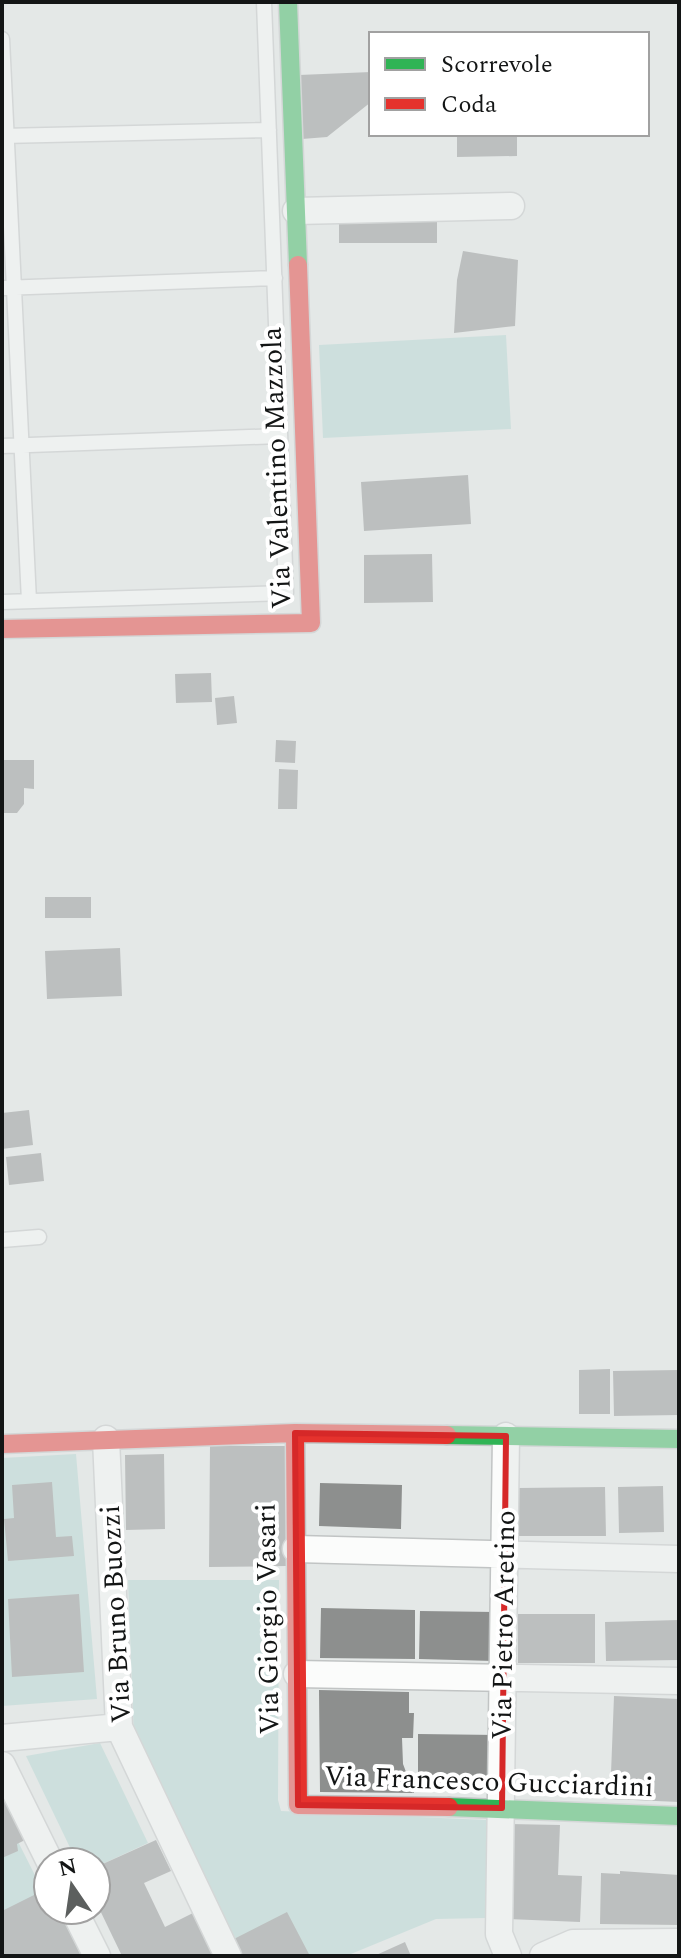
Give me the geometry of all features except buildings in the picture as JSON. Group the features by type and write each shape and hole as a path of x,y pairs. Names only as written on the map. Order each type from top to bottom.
{"street":[{"name":"Via Valentino Mazzola","path":"2,629 311,623 288,2"},
{"path":"296,211 511,206"},
{"path":"2,1444 295,1433 679,1439"},
{"name":"Via Giorgio Vasari","path":"295,1433 298,1805"},
{"name":"Via Pietro Aretino","path":"506,1436 499,1934 508,1956"},
{"name":"Via Bruno Buozzi","path":"106,1439 119,1727 228,1956"},
{"path":"296,1549 679,1559"},
{"path":"297,1674 679,1681"},
{"path":"2,1738 119,1727"},
{"path":"2,1765 42,1846"},
{"name":"Via Francesco Gucciardini","path":"298,1805 502,1808 679,1816"},
{"path":"82,1926 97,1956"},
{"path":"543,1956 573,1943 679,1942"}],"lane":[{"path":"2,602 286,593 264,2"},
{"path":"2,39 8,288 29,601"},
{"path":"4,136 269,130"},
{"path":"8,288 275,278"},
{"path":"2,446 280,436"},
{"path":"2,1240 39,1237"}],"highlighted area":[{"path":"295,1433 506,1436 502,1808 298,1805"}],"shaded area":[{"path":"506,335 511,429 323,438 319,345"},
{"path":"76,1454 97,1699 2,1706 2,1458"},
{"path":"128,1580 279,1580 278,1800 281,1811 486,1820 486,1918 436,1919 346,1956 235,1956 134,1739"},
{"path":"100,1743 148,1843 112,1860 112,1846 69,1846 26,1756"},
{"path":"2,1810 32,1869 32,1926 2,1956"}],"traffic: fast":[{"path":"288,2 298,265"},
{"path":"447,1435 679,1439"},
{"path":"449,1807 679,1816"}],"traffic: jam":[{"path":"2,629 311,623 298,265"},
{"path":"295,1433 298,1805 449,1807"},
{"path":"2,1444 295,1433 447,1435"}]}
